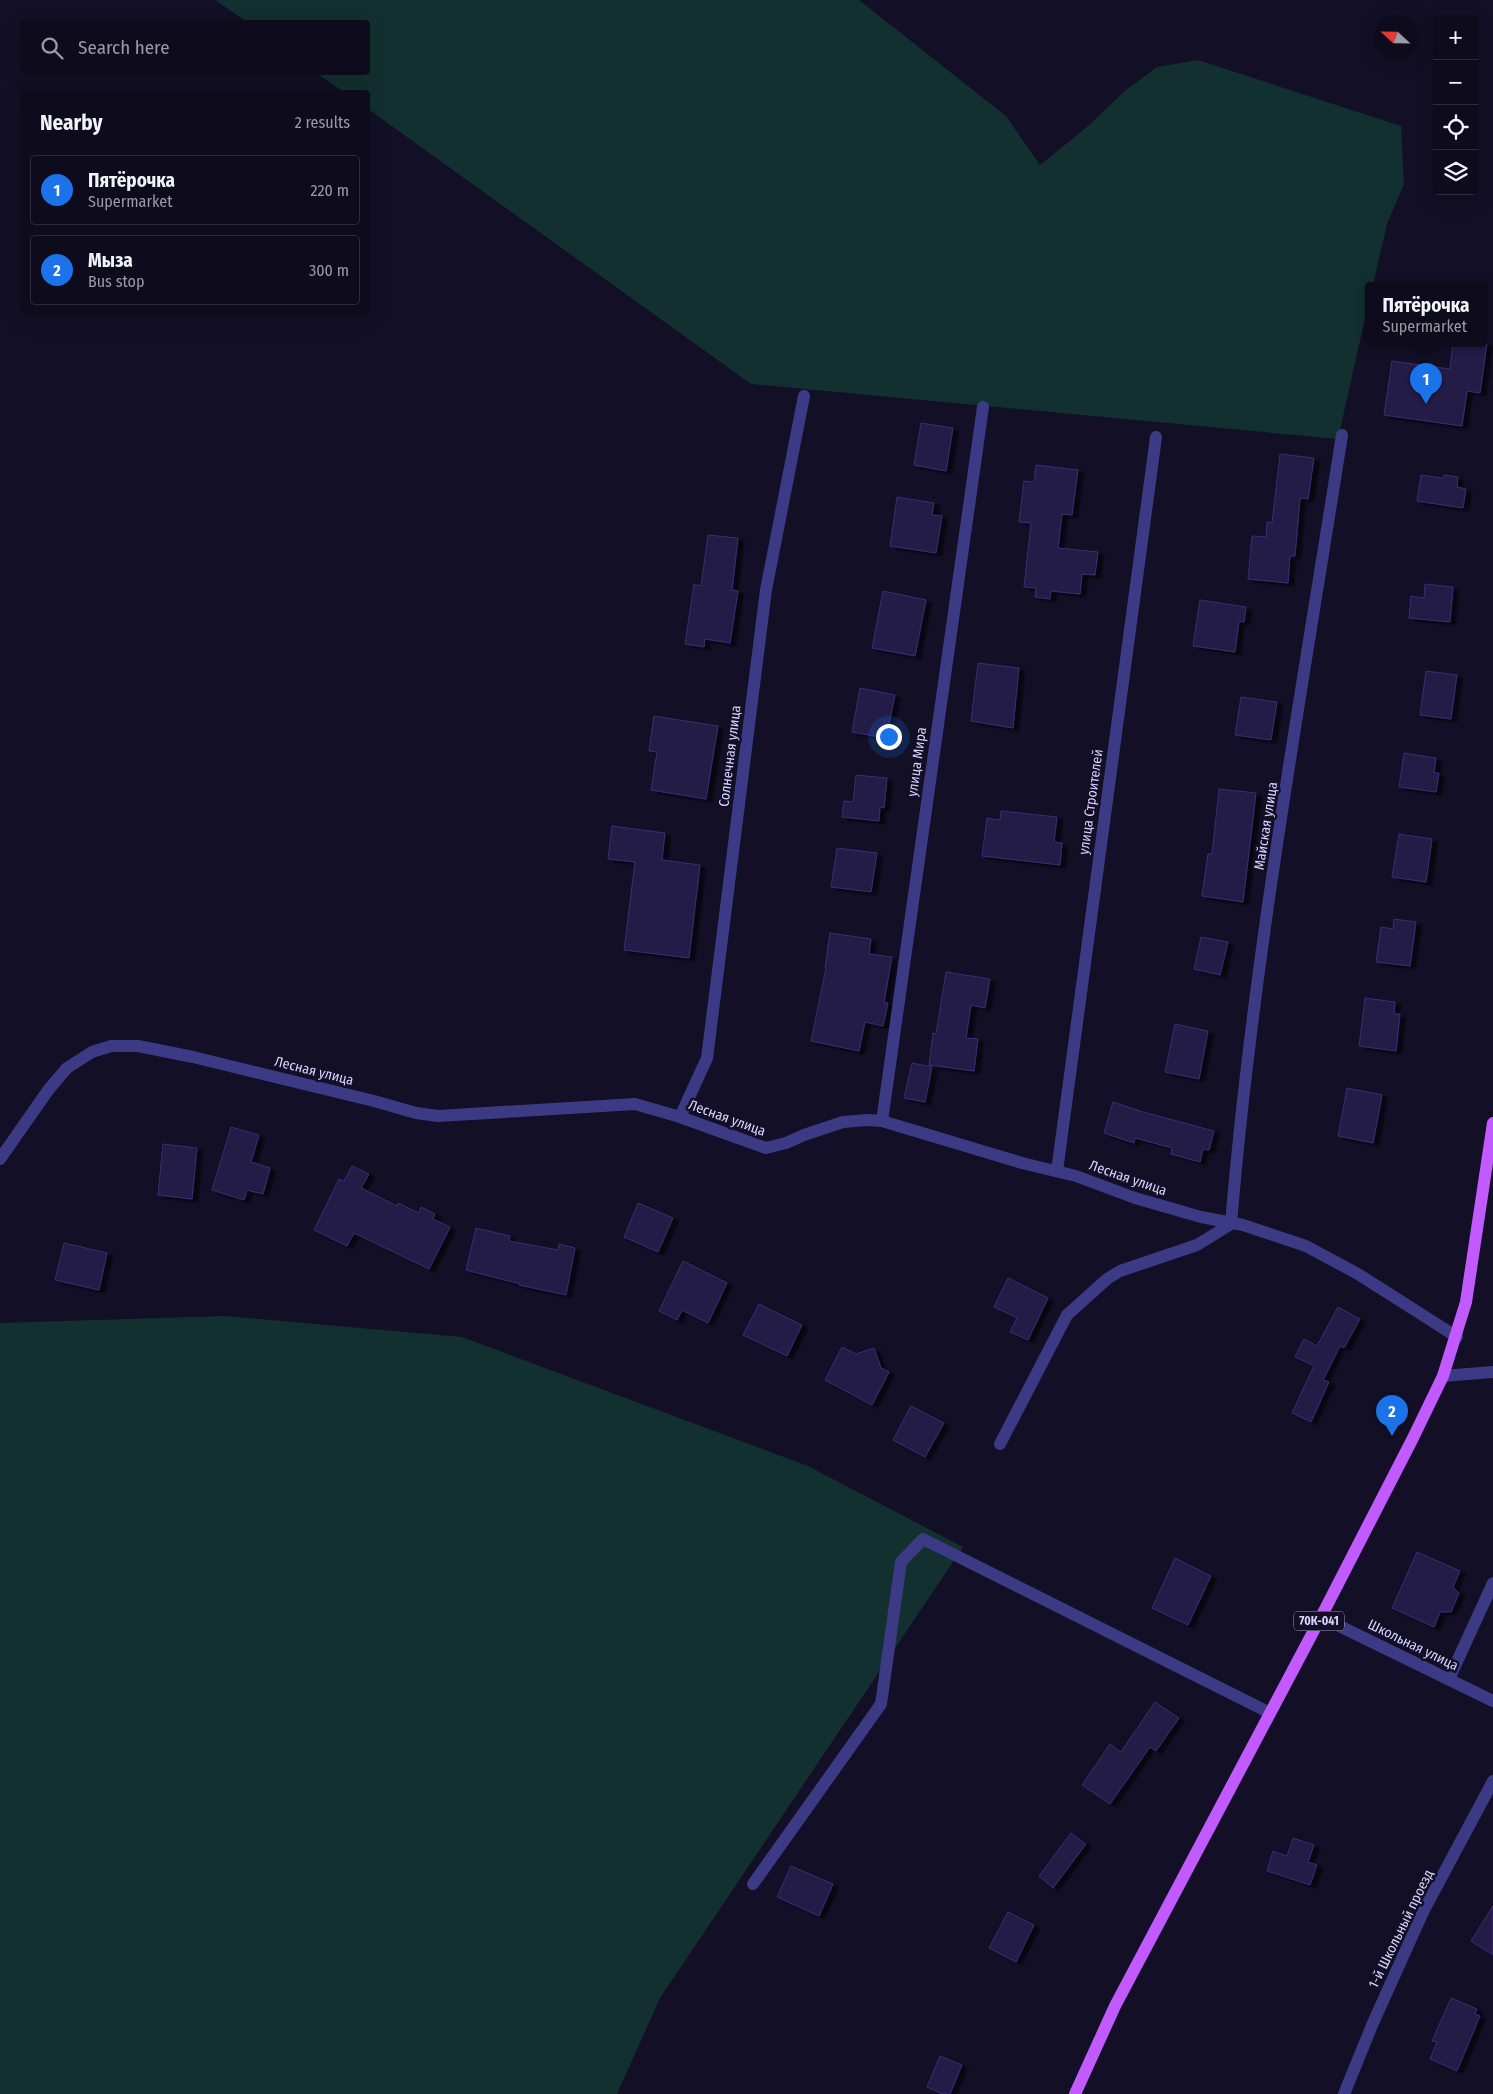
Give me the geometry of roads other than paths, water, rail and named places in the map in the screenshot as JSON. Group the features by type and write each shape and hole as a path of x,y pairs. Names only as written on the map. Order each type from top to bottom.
{"main road":[{"name":"70К-041","path":"1075,2094 1115,2006 1321,1617 1443,1376 1457,1337 1466,1302 1474,1260 1493,1123"}],"street":[{"name":"Солнечная улица","path":"680,1117 707,1058 766,590 804,396"},
{"name":"улица Мира","path":"882,1121 983,407"},
{"name":"Майская улица","path":"1231,1224 1244,1090 1263,945 1342,435"},
{"name":"улица Строителей","path":"1057,1172 1156,437"},
{"name":"Лесная улица","path":"0,1159 49,1089 67,1068 92,1052 111,1046 138,1046 193,1057 416,1113 438,1116 636,1104 680,1117 766,1148 780,1145 804,1134 843,1122 882,1121 1076,1176 1135,1198 1231,1224 1243,1225 1306,1246 1358,1274 1457,1337"},
{"path":"1000,1444 1068,1315 1082,1300 1107,1279 1120,1271 1197,1245 1231,1224"},
{"path":"1443,1376 1493,1372"},
{"path":"753,1884 881,1704 901,1562 922,1539 1270,1713"},
{"path":"1449,1680 1493,1583"},
{"name":"Школьная улица","path":"1321,1617 1493,1701"},
{"name":"1-й Школьный проезд","path":"1344,2094 1373,2023 1423,1912 1493,1781"}],"place":[{"name":"Пятёрочка","path":"1426,404"},
{"name":"Мыза","path":"1392,1436"}]}
